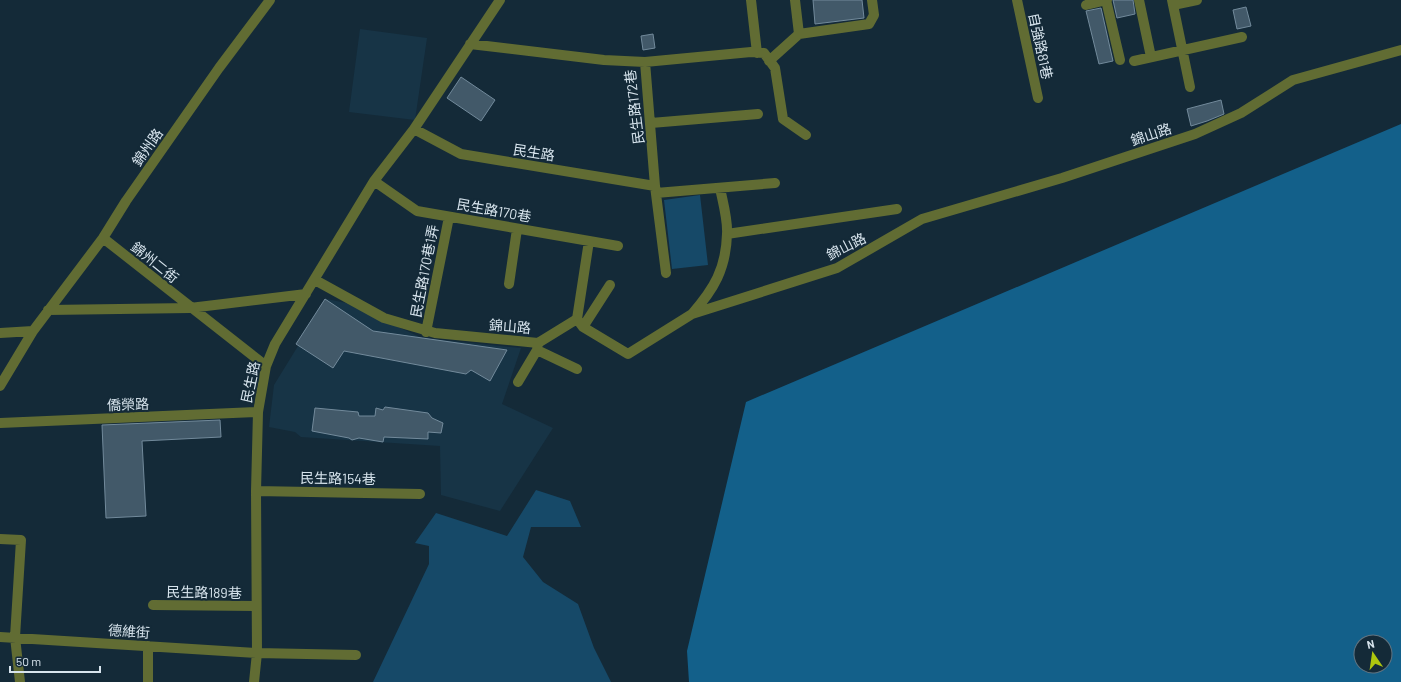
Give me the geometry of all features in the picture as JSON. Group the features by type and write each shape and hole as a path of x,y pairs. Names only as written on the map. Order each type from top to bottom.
{"street":[{"name":"錦州路","path":"0,386 33,331 103,238 126,201 210,80 270,0"},
{"name":"民生路","path":"254,682 257,652 256,491 258,412 266,366 275,344 374,181 414,129 500,0"},
{"path":"751,0 757,53"},
{"path":"795,0 799,34"},
{"path":"769,61 799,34 869,24 874,15 872,0"},
{"name":"自強路81巷","path":"1018,0 1038,98"},
{"path":"1086,5 1106,0 1120,60"},
{"path":"1139,0 1151,57"},
{"path":"1190,87 1172,2 1197,0"},
{"path":"1134,61 1242,37"},
{"name":"民生路172巷","path":"470,44 604,60 645,62 656,190 666,273"},
{"name":"錦山路","path":"314,280 384,318 426,332 537,347 580,323 628,354 692,314 837,268 922,219 1062,178 1195,134 1241,113 1293,80 1401,50"},
{"path":"645,62 757,53 764,54 775,68 783,119 806,135"},
{"path":"651,123 758,114"},
{"name":"民生路","path":"414,129 461,154 656,190 720,188 775,183"},
{"name":"民生路170巷","path":"374,181 417,211 618,246"},
{"path":"692,314 710,294 722,269 727,234 720,188"},
{"path":"727,234 897,209"},
{"name":"民生路170巷1弄","path":"426,332 449,217"},
{"path":"510,284 517,229"},
{"name":"錦州二街","path":"103,238 190,308"},
{"path":"580,323 589,241"},
{"path":"580,323 610,285"},
{"path":"48,310 190,308 306,294"},
{"path":"190,308 266,366"},
{"path":"0,333 33,331"},
{"path":"518,382 537,347 577,369"},
{"name":"僑榮路","path":"0,423 258,412"},
{"name":"民生路154巷","path":"256,491 420,494"},
{"path":"0,539 22,540 15,637 20,682"},
{"name":"民生路189巷","path":"153,605 256,606"},
{"name":"德維街","path":"0,637 257,652 356,655"},
{"path":"148,646 148,682"}],"shaded area":[{"path":"360,29 427,38 415,120 349,112"},
{"path":"1401,124 1401,682 689,682 687,651 746,402"},
{"path":"700,195 708,265 672,269 664,200"},
{"path":"327,299 346,303 422,338 521,348 502,404 553,428 500,511 441,495 440,446 301,437 295,432 269,427 274,385"},
{"path":"536,490 570,501 581,527 531,527 523,557 543,582 578,604 594,648 611,682 373,682 429,564 429,546 415,543 436,513 507,536"}],"building":[{"path":"813,0 862,0 864,18 815,24"},
{"path":"1113,0 1133,0 1135,14 1117,18"},
{"path":"1246,7 1251,26 1237,29 1233,10"},
{"path":"1101,8 1113,61 1099,64 1086,11"},
{"path":"653,34 655,48 643,50 641,36"},
{"path":"461,77 495,100 481,121 447,98"},
{"path":"1221,100 1224,114 1191,126 1187,109"},
{"path":"325,299 373,331 507,350 490,381 471,370 466,374 344,351 333,368 296,344"},
{"path":"385,407 428,413 432,418 443,423 441,433 428,432 428,439 384,437 383,442 359,438 352,440 349,438 312,431 315,408 358,412 359,416 375,416 376,408 383,410"},
{"path":"220,420 221,437 142,441 146,516 106,518 102,425"}]}
